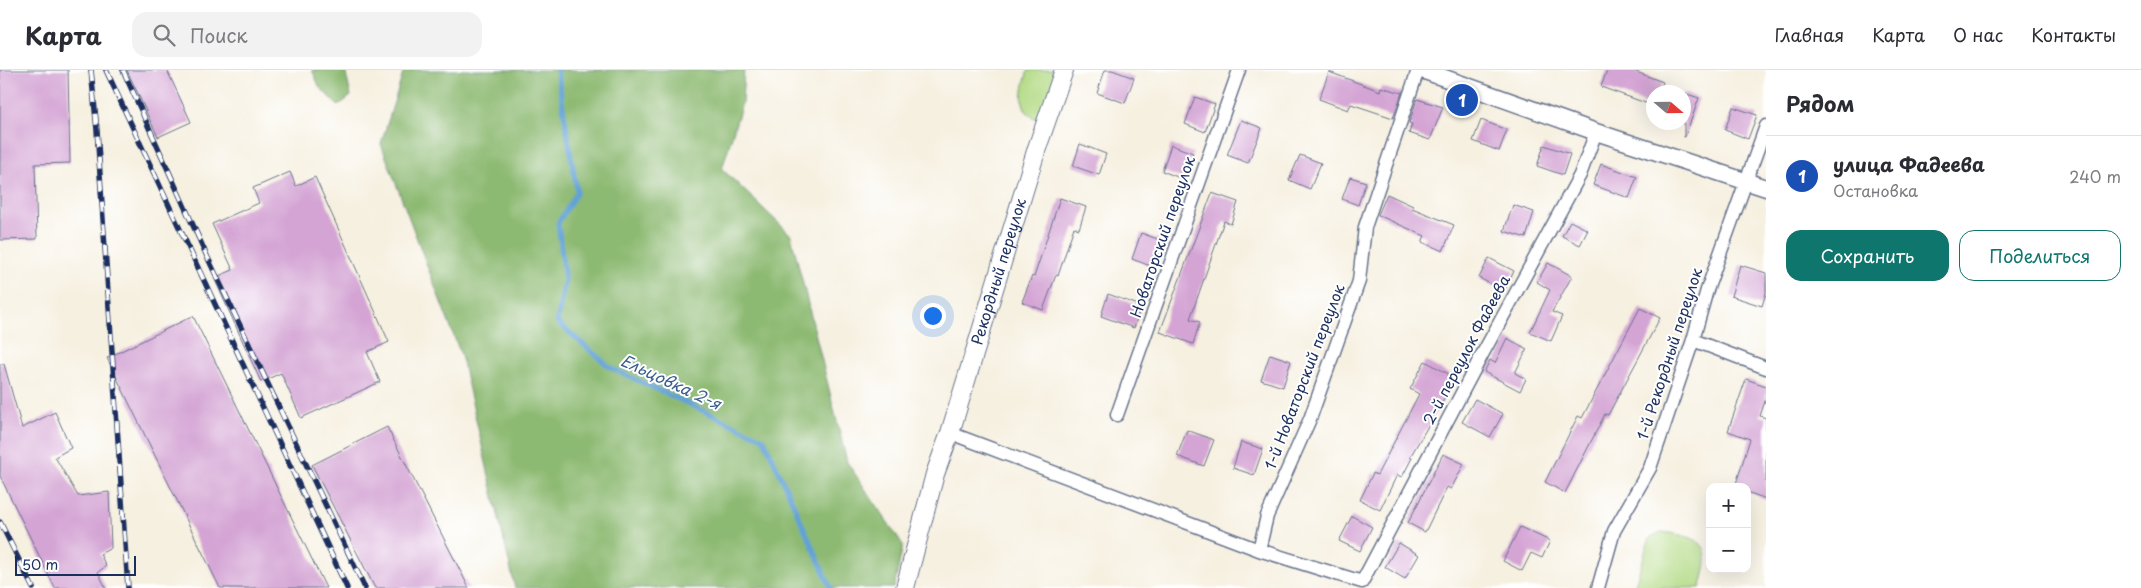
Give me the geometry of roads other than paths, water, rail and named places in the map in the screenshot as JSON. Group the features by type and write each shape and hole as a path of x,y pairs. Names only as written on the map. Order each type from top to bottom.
{"main road":[{"name":"Рекордный переулок","path":"905,588 935,474 950,434 1037,148 1064,70"}],"street":[{"name":"Новаторский переулок","path":"1118,415 1240,70"},
{"name":"1-й Новаторский переулок","path":"1259,550 1268,516 1310,419 1359,281 1365,227 1418,70"},
{"path":"1422,70 1596,132 1766,188"},
{"name":"1-й Рекордный переулок","path":"1598,588 1614,531 1650,468 1693,340 1707,290 1766,126"},
{"name":"2-й переулок Фадеева","path":"1259,550 1362,582 1580,175 1596,132"},
{"path":"1693,340 1766,368"},
{"path":"950,434 1259,550"}],"waterway":[{"name":"Ельцовка 2-я","path":"557,70 577,192 558,223 565,280 557,322 611,368 764,439 831,588"}],"railway":[{"path":"91,70 97,130 128,588"},
{"path":"106,70 347,588"},
{"path":"123,70 206,254 365,588"},
{"path":"0,522 33,588"}],"place":[{"name":"улица Фадеева","path":"1462,100"}]}
